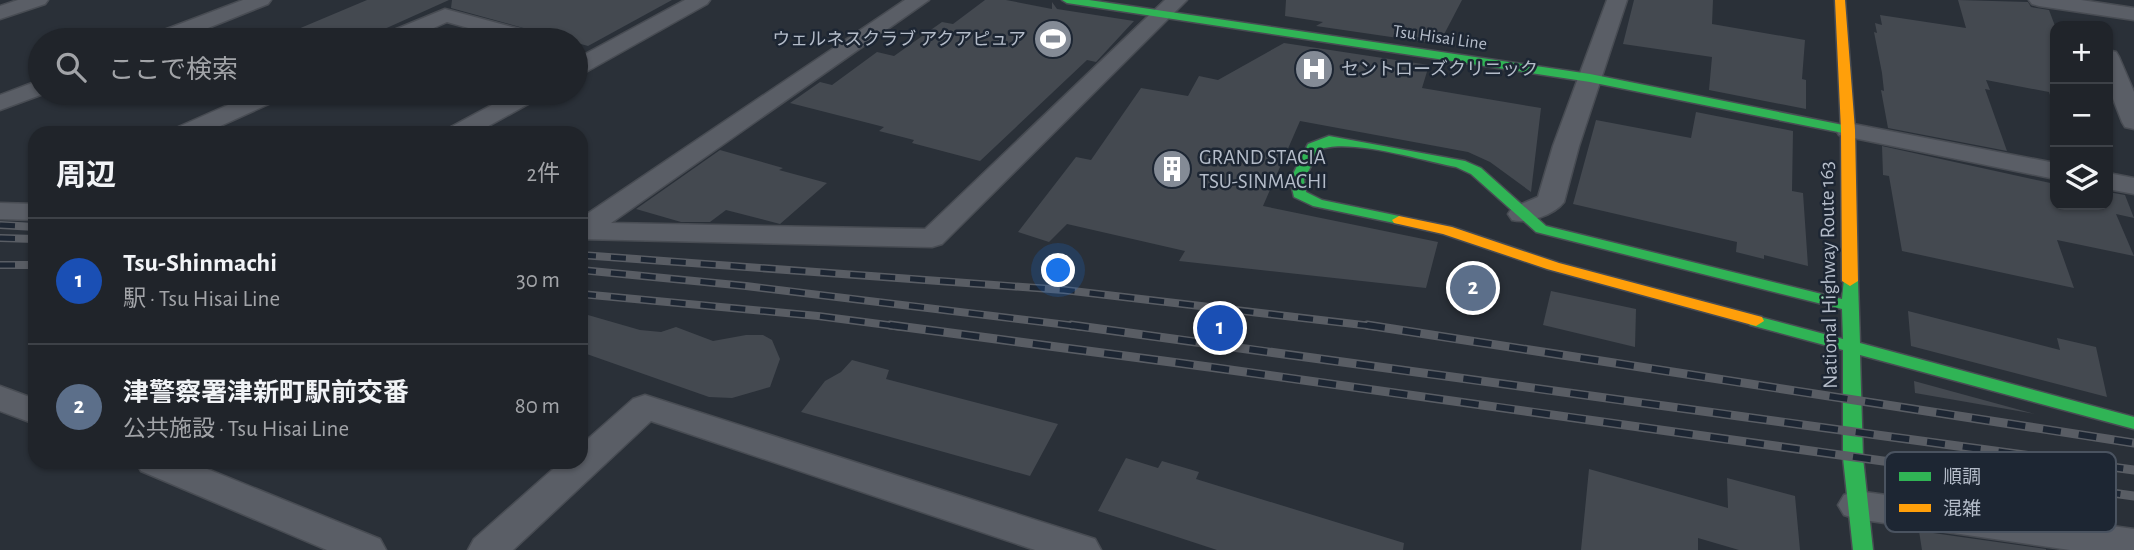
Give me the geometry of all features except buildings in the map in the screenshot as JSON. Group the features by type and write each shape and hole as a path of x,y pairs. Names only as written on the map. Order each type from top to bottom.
{"main road":[{"name":"Tsu Hisai Line","path":"1067,0 1169,7 1590,78 1848,130"},
{"name":"National Highway Route 163","path":"1840,0 1848,130 1848,305 1857,505 1863,550"},
{"path":"1848,305 1541,229 1476,171 1460,164 1350,142 1329,141 1313,147 1297,180 1299,194 1318,203 1447,230 1553,266 2134,423"}],"street":[{"path":"0,13 38,0"},
{"path":"190,28 261,0"},
{"path":"588,56 700,0"},
{"path":"588,226 919,0"},
{"path":"1522,214 1549,202 1617,0"},
{"path":"2039,0 2085,10 2134,15"},
{"path":"588,231 932,238 1169,7"},
{"path":"416,28 445,15 491,28"},
{"path":"2113,70 2134,122"},
{"path":"0,103 28,92"},
{"path":"201,126 247,105"},
{"path":"471,126 509,105"},
{"path":"1848,130 2050,169"},
{"path":"2113,182 2134,186"},
{"path":"0,398 28,409"},
{"path":"588,459 645,407 1082,550"},
{"path":"171,469 366,550"},
{"path":"488,550 577,469"},
{"path":"1857,505 1885,509"},
{"path":"2049,532 2134,544"}],"railway":[{"path":"0,225 28,227"},
{"path":"0,238 28,239"},
{"path":"588,256 1064,290 1380,327"},
{"path":"0,265 28,265"},
{"path":"588,271 746,286 1084,327"},
{"path":"588,295 818,316 903,327"},
{"path":"890,325 1885,461"},
{"path":"1071,325 2002,452"},
{"path":"1367,325 1380,327"},
{"path":"1380,327 2134,443"},
{"path":"2116,468 2134,470"},
{"path":"2116,493 2134,496"}],"traffic: fast":[{"path":"1067,0 1590,78 1848,130"},
{"path":"1399,220 1318,203 1299,194 1297,180 1313,147 1329,140 1350,142 1460,164 1476,171 1541,229 1848,305"},
{"path":"1850,281 1853,458 1863,550"},
{"path":"1756,321 2134,423"}],"traffic: slow":[{"path":"1840,0 1848,130 1850,281"},
{"path":"1399,220 1447,230 1553,266 1756,321"}],"place":[{"name":"ウェルネスクラブ アクアピュア","path":"1053,39"},
{"name":"セントローズクリニック","path":"1314,69"},
{"name":"GRAND STACIA TSU-SINMACHI","path":"1172,169"},
{"name":"津警察署津新町駅前交番","path":"1473,288"},
{"name":"Tsu-Shinmachi","path":"1220,328"}]}
